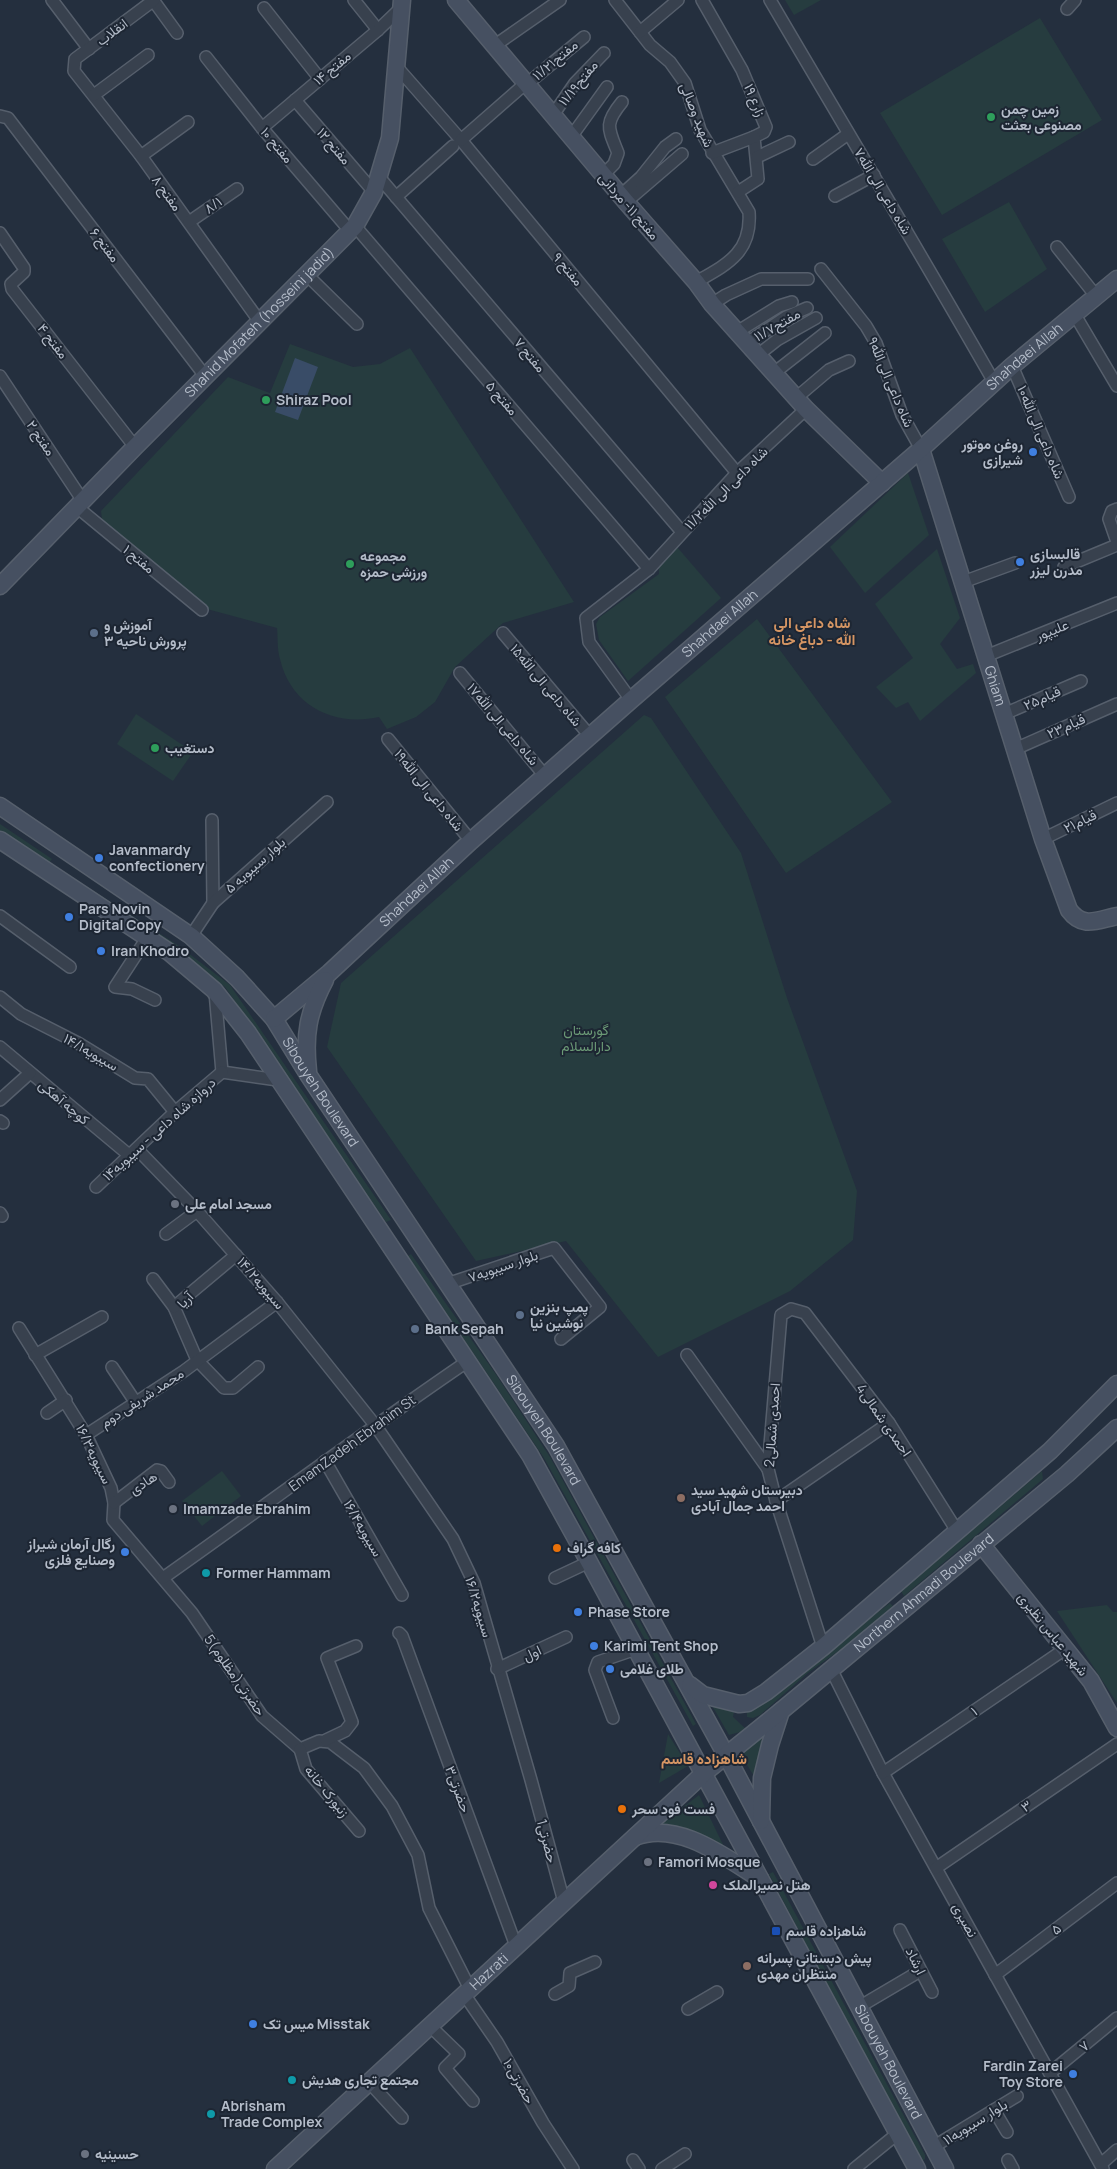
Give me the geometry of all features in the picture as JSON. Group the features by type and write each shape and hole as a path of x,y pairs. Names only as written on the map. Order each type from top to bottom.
{"main road":[{"name":"مفتح ۱۱- مردانی","path":"456,0 623,199 696,282 712,304 801,404 882,483"},
{"name":"Shahid Mofateh (hosseini jadid)","path":"0,586 205,376 353,229 376,185 390,138 401,4"},
{"name":"Shahdaei Allah","path":"274,1019 328,973 471,841 921,449 1012,366 1116,281"},
{"name":"Ghiam","path":"921,449 1043,838 1069,910 1076,920 1086,922 1117,916"},
{"name":"Sibouyeh Boulevard","path":"0,806 191,936 237,978 274,1019 309,1076 556,1446 726,1755 933,2147 939,2167"},
{"name":"Sibouyeh Boulevard","path":"1,842 47,870 169,952 214,990 248,1033 530,1455 917,2169"},
{"path":"47,870 57,870 64,863 63,849"},
{"path":"80,892 78,883 81,877 87,872 99,874"},
{"name":"Shahdaei Allah","path":"309,1076 305,1046 307,1025 316,998 328,973"},
{"path":"390,1246 412,1231"},
{"name":"Northern Ahmadi Boulevard","path":"688,1684 703,1695 739,1704 748,1703 766,1692 823,1647 1050,1451 1117,1384"},
{"name":"Northern Ahmadi Boulevard","path":"703,1774 782,1712 831,1669 1067,1474 1117,1428"},
{"path":"1050,1451 1067,1474"},
{"name":"شهید عباس نظیری","path":"981,1544 1091,1681 1117,1728"},
{"path":"761,1823 762,1778 770,1745 782,1712"},
{"name":"Hazrati","path":"275,2169 703,1774"},
{"path":"635,1837 646,1832 689,1838 761,1879"}],"street":[{"path":"52,0 89,50"},
{"path":"154,0 177,33"},
{"name":"انقلاب","path":"73,65 75,60 154,0"},
{"path":"354,0 378,30"},
{"path":"494,46 560,0"},
{"path":"640,32 678,0"},
{"name":"۱۹ زارع","path":"702,0 742,70 766,127 764,132 754,137 758,179 738,192"},
{"name":"شاه داعی الی الله۷","path":"770,0 994,382"},
{"path":"1067,9 1075,0"},
{"name":"شهید وصالی","path":"620,2 650,45 670,62 685,83 700,130 712,153 738,192 749,215 742,246 736,255 730,262 696,282"},
{"name":"مفتح ۱۴","path":"262,128 378,30 401,4"},
{"path":"264,8 320,79"},
{"name":"مفتح۱۱/۲۱","path":"396,197 584,36"},
{"name":"مفتح۱۱/۱۹","path":"553,115 575,83 604,53"},
{"path":"94,95 148,55"},
{"name":"مفتح ۱۰","path":"206,57 262,128 353,229"},
{"name":"مفتح ۸","path":"73,65 74,71 141,156 260,322"},
{"name":"مفتح ۹","path":"396,66 457,143 738,473"},
{"path":"571,137 607,87"},
{"name":"مفتح ۱۲","path":"295,100 376,185"},
{"path":"603,175 614,164 618,153 608,124 610,116 622,102"},
{"name":"مفتح ۶","path":"2,116 8,118 205,376"},
{"path":"141,156 188,122"},
{"path":"813,159 848,134"},
{"path":"712,153 754,137"},
{"path":"623,199 665,147 676,139"},
{"path":"757,157 789,142"},
{"path":"623,199 682,154"},
{"path":"835,196 874,175"},
{"name":"مفتح ۷","path":"376,185 396,197 682,532"},
{"name":"۸/۱","path":"189,222 237,189"},
{"name":"مفتح ۵","path":"353,229 648,569"},
{"name":"مفتح ۴","path":"0,233 24,268 24,272 12,284 12,289 135,447"},
{"path":"1057,246 1096,296"},
{"name":"شاه داعی الی الله۹","path":"821,269 866,326 876,343 902,415 921,449"},
{"path":"307,275 357,324"},
{"path":"712,304 739,288 761,279 808,279"},
{"path":"747,343 779,306 792,302"},
{"name":"مفتح۱۱/۷","path":"747,343 786,318 807,308"},
{"path":"1075,315 1117,386"},
{"path":"747,343 777,340 816,318"},
{"path":"774,373 825,333"},
{"name":"۱۱/۲شاه داعی الی الله","path":"631,700 589,642 586,618 648,569 801,404 829,370 849,361"},
{"name":"شاه داعی الی الله۱۰","path":"1012,366 1069,498"},
{"name":"مفتح ۲","path":"0,376 80,504"},
{"name":"مفتح ۱","path":"80,504 202,610"},
{"path":"1064,567 1117,544 1109,519 1112,511 1117,509"},
{"path":"963,582 1015,563"},
{"name":"علیپور","path":"986,656 1117,603"},
{"name":"شاه داعی الی الله۱۵","path":"503,633 590,736"},
{"name":"شاه داعی الی الله۱۷","path":"460,673 545,776"},
{"name":"قیام۲۵","path":"1004,714 1081,681"},
{"name":"قیام۲۳","path":"1015,749 1117,704"},
{"name":"شاه داعی الی الله۱۹","path":"388,739 471,841"},
{"name":"بلوار سیبویه ۵","path":"191,936 213,903 327,802"},
{"name":"قیام۲۱","path":"1043,838 1117,803"},
{"path":"212,820 213,903"},
{"path":"0,916 70,967"},
{"path":"148,938 115,986 132,990 155,1000"},
{"path":"214,990 222,1072 278,1080"},
{"name":"سیبویه۱۴/۱","path":"0,997 22,1014 78,1043 134,1078 148,1079 176,1112"},
{"name":"کوچه آهکی","path":"0,1047 30,1073 133,1152"},
{"name":"دروازه شاه داعی - سیبویه۱۴","path":"96,1187 222,1072"},
{"path":"0,1100 30,1073"},
{"name":"سیبویه۱۴/۲","path":"133,1152 196,1211 236,1255 277,1302 375,1425"},
{"path":"166,1234 196,1211"},
{"name":"بلوار سیبویه۷","path":"447,1284 554,1248 600,1308 561,1339"},
{"name":"آریا","path":"236,1255 174,1308 198,1360 224,1388 234,1388 258,1367"},
{"path":"153,1279 174,1308"},
{"name":"محمد شریفی دوم","path":"86,1435 198,1360 277,1302"},
{"name":"2احمدی شمالی","path":"805,1313 791,1309 781,1315 768,1469 776,1501 823,1647"},
{"name":"4احمدی شمالی","path":"805,1313 889,1423 957,1531"},
{"path":"35,1356 102,1316"},
{"name":"سیبویه۱۶/۳","path":"19,1328 35,1356 66,1400 86,1435 111,1488 114,1503 113,1520 163,1578"},
{"path":"687,1355 768,1469"},
{"name":"EmamZadeh Ebrahim St","path":"163,1578 375,1425 468,1361"},
{"path":"112,1367 136,1403"},
{"path":"47,1412 66,1400"},
{"path":"776,1501 889,1423"},
{"name":"سیبویه۱۶/۲","path":"375,1425 453,1538 474,1583 531,1780"},
{"name":"سیبویه۱۶/۴","path":"325,1461 402,1595"},
{"name":"هادی","path":"114,1503 157,1470 161,1471 169,1482"},
{"path":"555,1578 589,1562"},
{"name":"5حضرتی(مظلوم)","path":"163,1578 192,1613 262,1716 300,1749"},
{"name":"حضرتی۳","path":"399,1633 402,1636 516,1946"},
{"name":"اول","path":"498,1669 566,1637"},
{"path":"300,1749 345,1731 352,1722 327,1658 356,1646"},
{"path":"614,1718 595,1670 596,1666 598,1662 636,1649"},
{"name":"۱","path":"883,1773 1065,1649"},
{"name":"نصیری","path":"831,1669 883,1773 1102,2166"},
{"path":"326,1740 364,1768 392,1806 418,1855 429,1908 467,1992"},
{"name":"۳","path":"936,1868 1117,1744"},
{"name":"زنبورک خانه","path":"300,1749 306,1769 359,1831"},
{"name":"1حضرتی","path":"531,1780 564,1902"},
{"name":"۵","path":"995,1975 1117,1883"},
{"name":"ارشاد","path":"900,1930 932,1992"},
{"path":"555,1994 569,1986 570,1974 594,1962"},
{"path":"858,2007 920,1971"},
{"name":"حضرتی۱۰","path":"467,1992 542,2123 573,2169"},
{"path":"688,2009 717,1992"},
{"name":"۷","path":"1050,2073 1117,2018"},
{"path":"430,2026 459,2054 445,2068 473,2101"},
{"path":"369,2082 402,2118"},
{"name":"بلوار سیبویه۱۱","path":"933,2147 1017,2096"},
{"path":"994,2110 1007,2132"},
{"path":"854,2169 897,2134"},
{"path":"1102,2166 1117,2150"},
{"path":"662,2169 685,2154"}],"green space":[{"path":"785,0 821,0 794,15"},
{"name":"زمین چمن مصنوعی بعثت","path":"1040,18 1102,120 942,215 880,113"},
{"path":"1009,202 1047,269 985,312 942,239"},
{"name":"مجموعه ورزشی حمزه","path":"290,344 353,367 380,364 410,348 574,602 503,623 455,667 435,702 416,717 387,729 379,717 346,719 317,709 304,701 286,675 279,655 277,628 207,609 103,526 101,511 228,377 270,393"},
{"path":"908,473 929,535 865,593 830,547"},
{"path":"677,547 721,598 628,681 599,640 596,624 600,617 659,574 659,565"},
{"path":"937,549 960,618 940,644 957,669 973,664 976,673 920,721 908,702 896,708 876,687 913,658 875,604"},
{"path":"757,619 892,802 786,873 665,697"},
{"name":"دستغیب","path":"136,714 193,752 173,781 117,744"},
{"name":"گورستان دارالسلام","path":"644,715 651,718 741,853 787,998 857,1191 853,1240 790,1291 658,1357 566,1241 476,1261 327,1047 341,983"},
{"path":"0,824 52,859 48,864 0,831"},
{"path":"86,886 179,946 230,985 391,1220 386,1222 225,987 82,889"},
{"path":"411,1254 495,1373 550,1457 696,1724 693,1726 544,1458 408,1256"},
{"path":"222,1471 241,1496 202,1526 182,1501"},
{"path":"1042,1471 1043,1479 904,1596 901,1591"},
{"path":"890,1603 893,1606 840,1650 809,1672 760,1715 753,1718 747,1717 747,1711"},
{"path":"1107,1605 1113,1612 1117,1612 1117,1703 1057,1611"},
{"path":"710,1702 735,1706 733,1717 747,1730 729,1735"},
{"path":"763,1733 755,1778 740,1753"},
{"path":"668,1734 688,1766 659,1783"},
{"path":"699,1795 726,1851 699,1834 661,1824"},
{"path":"773,1872 925,2155 925,2159 922,2161 769,1874"}],"water":[{"path":"295,358 318,367 298,420 275,412"}],"place":[{"name":"زمین چمن مصنوعی بعثت","path":"991,117"},
{"name":"Shiraz Pool","path":"266,400"},
{"name":"روغن موتور شیرازی","path":"1033,452"},
{"name":"قالبسازی مدرن لیزر","path":"1020,562"},
{"name":"مجموعه ورزشی حمزه","path":"350,564"},
{"name":"آموزش و پرورش ناحیه ۳","path":"94,633"},
{"name":"دستغیب","path":"155,748"},
{"name":"Javanmardy confectionery","path":"99,858"},
{"name":"Pars Novin Digital Copy","path":"69,917"},
{"name":"Iran Khodro","path":"101,951"},
{"name":"مسجد امام علی","path":"175,1204"},
{"name":"پمپ بنزین نوشین نیا","path":"520,1315"},
{"name":"Bank Sepah","path":"415,1329"},
{"name":"دبیرستان شهید سید احمد جمال آبادی","path":"681,1498"},
{"name":"Imamzade Ebrahim","path":"173,1509"},
{"name":"کافه گراف","path":"557,1548"},
{"name":"رگال آرمان شیراز وصنایع فلزی","path":"125,1552"},
{"name":"Former Hammam","path":"206,1573"},
{"name":"Phase Store","path":"578,1612"},
{"name":"Karimi Tent Shop","path":"594,1646"},
{"name":"طلای غلامی","path":"610,1669"},
{"name":"فست فود سحر","path":"622,1809"},
{"name":"Famori Mosque","path":"648,1862"},
{"name":"هتل نصیرالملک","path":"713,1885"},
{"name":"شاهزاده قاسم","path":"776,1931"},
{"name":"پیش دبستانی پسرانه منتظران مهدی","path":"747,1966"},
{"name":"میس تک Misstak","path":"253,2024"},
{"name":"Fardin Zarei Toy Store","path":"1073,2074"},
{"name":"مجتمع تجاری هدیش","path":"292,2080"},
{"name":"Abrisham Trade Complex","path":"211,2114"},
{"name":"حسینیه","path":"85,2154"}],"district":[{"name":"شاه داعی الی الله - دباغ خانه","path":"812,632"},
{"name":"شاهزاده قاسم","path":"704,1759"}]}
